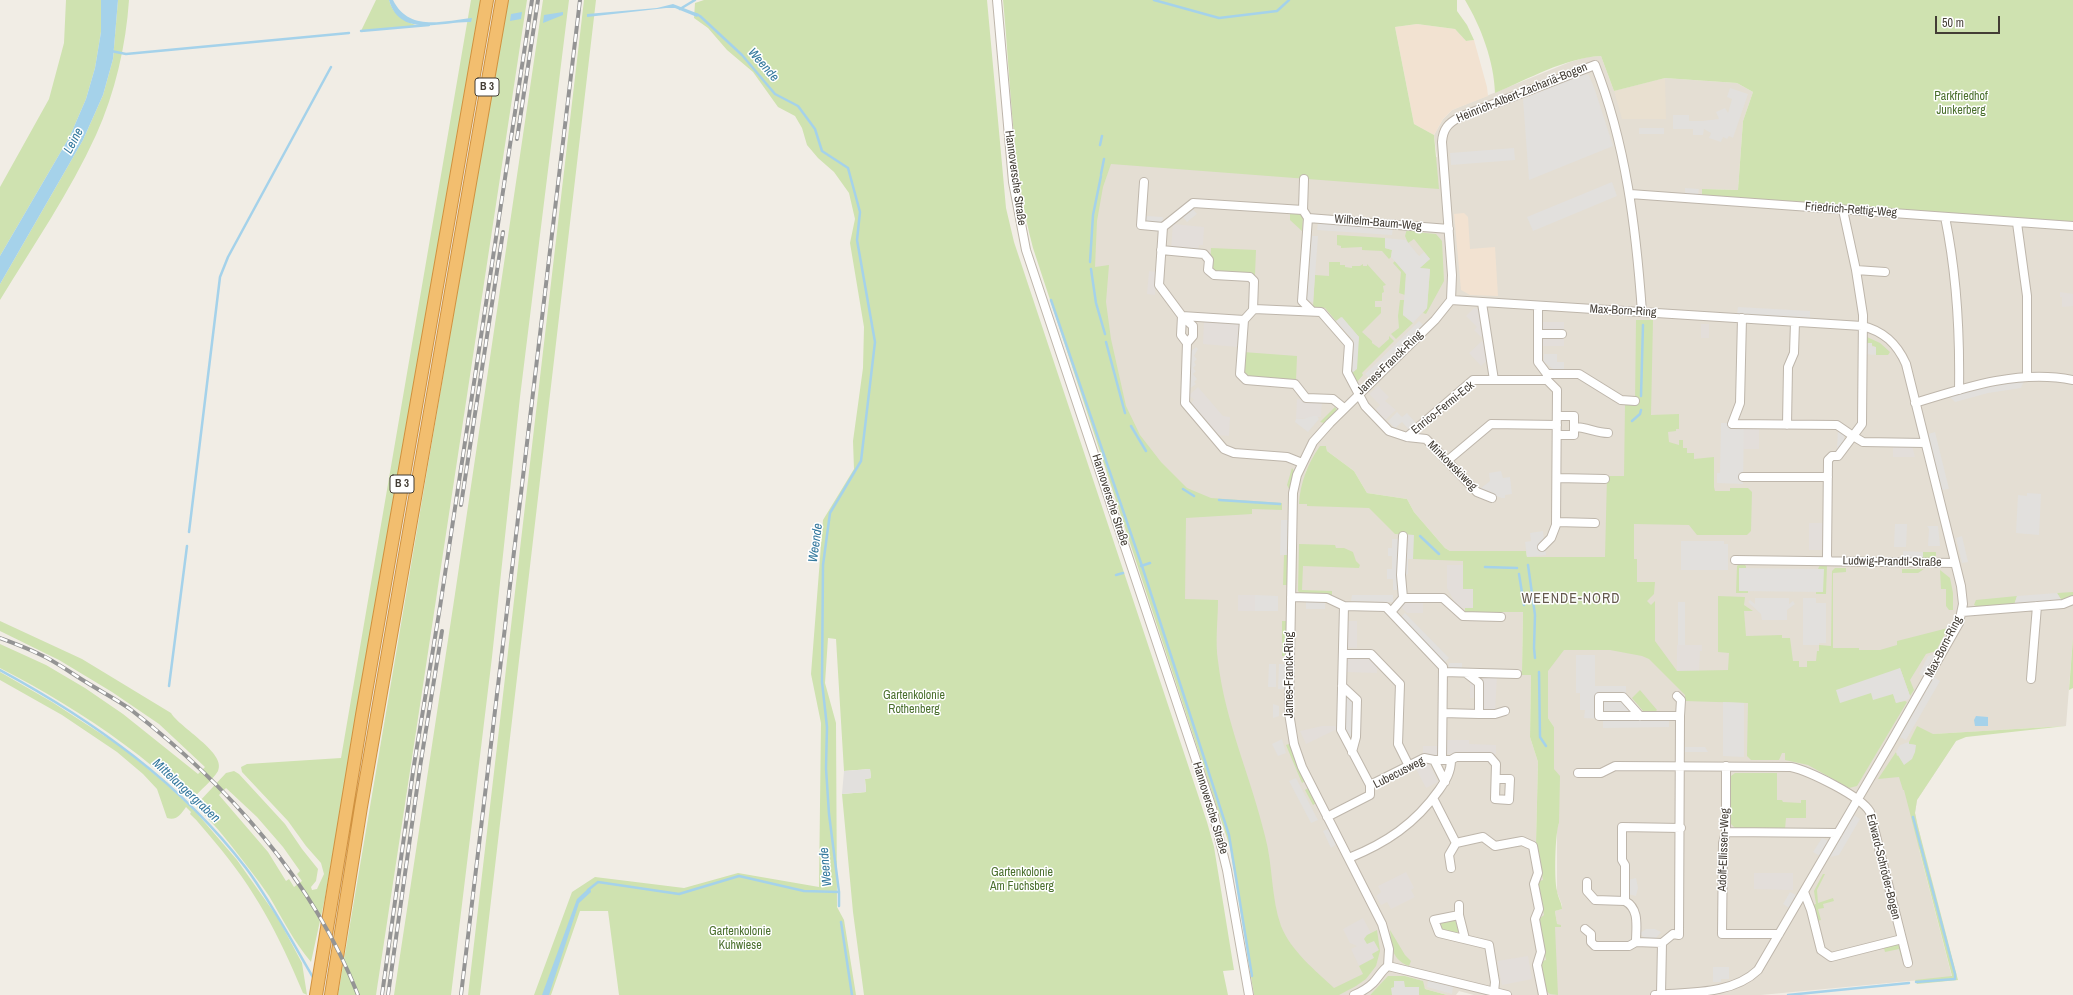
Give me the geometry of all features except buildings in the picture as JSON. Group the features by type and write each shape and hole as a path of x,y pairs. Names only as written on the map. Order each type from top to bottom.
{"highway":[{"name":"B 3","path":"316,995 363,707 487,0"},
{"name":"B 3","path":"332,993 362,799 502,0"}],"street":[{"name":"Hannoversche Straße","path":"997,0 1013,182 1026,250 1212,808 1227,870 1249,995"},
{"name":"Heinrich-Albert-Zachariä-Bogen","path":"1451,300 1452,274 1442,142 1444,132 1449,123 1595,65 1616,129 1630,194 1636,238 1642,312"},
{"path":"1304,179 1303,210 1308,218 1302,301 1312,311"},
{"path":"1144,182 1141,225 1163,227"},
{"name":"Friedrich-Rettig-Weg","path":"1630,194 2073,226"},
{"path":"1302,463 1287,457 1234,453 1224,449 1185,403 1187,343 1193,336 1193,326 1182,316 1159,285 1163,227 1193,203 1303,210"},
{"path":"1842,210 1856,270 1863,315 1862,424 1853,436"},
{"path":"1945,217 1959,307 1959,390"},
{"name":"Wilhelm-Baum-Weg","path":"1308,218 1449,229"},
{"path":"2017,223 2027,296 2027,376"},
{"path":"1161,250 1204,254 1209,260 1208,270 1214,275 1250,277 1254,281 1253,310 1244,320 1240,374 1246,380 1295,384 1306,398 1333,399 1344,408"},
{"path":"1856,270 1885,272"},
{"name":"Max-Born-Ring","path":"1451,300 1862,326 1884,335 1900,352 1906,364 1961,586 1962,612 1952,636 1758,970 1741,983 1724,988 1655,995"},
{"name":"James-Franck-Ring","path":"1388,966 1389,949 1386,934 1372,902 1302,767 1294,744 1289,713 1293,493 1302,463 1313,442 1358,394 1435,320 1451,300"},
{"path":"1482,303 1494,380"},
{"path":"1538,306 1538,362 1557,390 1557,522 1551,538 1542,547"},
{"path":"1253,310 1312,311"},
{"name":"Minkowskiweg","path":"1312,311 1321,312 1349,344 1347,372 1365,406 1389,431 1407,437 1426,439 1477,492 1492,498"},
{"path":"1182,316 1244,320"},
{"path":"1182,316 1181,335 1187,343"},
{"path":"1742,318 1740,403 1732,424 1837,426 1863,442 1925,443"},
{"path":"1787,425 1788,367 1794,353 1795,322"},
{"path":"1538,334 1562,334"},
{"name":"Enrico-Fermi-Eck","path":"1480,380 1492,369"},
{"name":"Enrico-Fermi-Eck","path":"1407,437 1473,380 1579,374 1622,400 1635,401"},
{"path":"1915,403 1959,390 2027,376 2073,380"},
{"path":"1557,416 1574,416 1574,435 1557,435"},
{"path":"1447,462 1491,424 1557,425"},
{"path":"1574,427 1586,427 1596,433 1608,433"},
{"name":"Ludwig-Prandtl-Straße","path":"1829,561 1826,558 1828,460 1832,456 1838,456 1853,436"},
{"path":"1743,477 1828,477"},
{"path":"1557,478 1605,479"},
{"path":"1557,522 1595,523"},
{"path":"1391,612 1403,598 1401,575 1403,536"},
{"name":"Ludwig-Prandtl-Straße","path":"1735,560 1955,563"},
{"path":"1291,597 1327,598 1344,606 1386,607 1443,667 1442,713 1438,760 1445,782"},
{"path":"1403,598 1443,598 1462,616 1501,617"},
{"path":"1962,612 2063,604 2073,600"},
{"path":"1344,606 1341,730 1370,785"},
{"path":"2032,679 2036,606"},
{"path":"1344,654 1371,654 1400,684 1398,744 1409,766"},
{"path":"1443,672 1517,674"},
{"path":"1466,672 1479,683 1479,714"},
{"path":"1342,686 1356,700 1356,737 1352,752"},
{"path":"1585,929 1591,934 1591,942 1595,946 1629,946 1636,942 1662,943 1672,934 1679,935 1681,700 1677,696"},
{"path":"1640,716 1624,697 1599,697 1599,716 1640,716 1680,716"},
{"path":"1442,713 1496,714 1505,711"},
{"path":"1400,748 1410,757 1424,758"},
{"name":"Lubecusweg","path":"1328,817 1370,795 1370,785 1424,758 1451,760 1456,757 1490,757 1496,764 1496,779"},
{"path":"1349,858 1399,832 1417,817 1445,782 1451,770 1451,760"},
{"path":"1578,773 1601,773 1614,766 1791,767 1802,769 1858,800"},
{"name":"Adolf-Ellissen-Weg","path":"1726,766 1726,832 1723,843 1722,934 1779,934"},
{"path":"1433,798 1456,843"},
{"name":"Edward-Schröder-Bogen","path":"1858,800 1866,805 1870,812 1908,962"},
{"path":"1625,901 1625,865 1622,860 1622,827 1681,828"},
{"path":"1726,832 1838,833"},
{"path":"1451,868 1449,855 1456,843 1483,837 1496,846 1522,841 1533,846 1538,874 1534,884 1539,909 1535,919 1541,952 1537,964 1543,995"},
{"path":"1587,882 1587,891 1595,900 1625,901 1630,904 1636,912 1636,942"},
{"path":"1804,892 1811,910 1821,950 1832,957 1902,939"},
{"path":"1459,905 1465,938"},
{"path":"1460,915 1434,920 1439,933 1465,938 1489,945 1495,982 1494,992"},
{"path":"1662,943 1662,994"},
{"path":"1354,995 1369,986 1388,966 1507,995"}],"shaded area":[{"path":"1417,24 1455,29 1466,41 1474,40 1487,87 1488,96 1452,110 1443,119 1434,135 1414,124 1395,27"},
{"path":"1601,56 1614,91 1665,78 1737,83 1753,92 1743,121 1738,190 1702,189 1702,195 2073,223 2073,638 2066,726 1934,734 1956,741 1917,800 1915,813 1923,848 1919,849 1952,977 1761,995 1474,995 1459,991 1456,995 1447,995 1425,989 1422,981 1405,976 1389,976 1370,995 1326,995 1283,949 1163,574 1061,159 1437,157 1434,135 1443,119 1452,110 1570,62 1587,57","holes":["1326,446 1327,451 1354,471 1367,493 1407,499 1414,512 1445,548 1450,551 1526,551 1539,669 1548,671 1548,718 1554,727 1554,769 1559,823 1557,828 1557,892 1562,905 1562,909 1555,911 1557,924 1536,843 1538,762 1530,737 1531,675 1517,675 1517,672 1522,671 1523,612 1465,612 1473,589 1463,588 1463,561 1370,503 1300,500 1306,471"]},
{"path":"1584,74 1589,75 1613,146 1529,180 1523,99"},
{"path":"1665,78 1666,119 1622,119 1614,91"},
{"path":"1730,88 1748,94 1733,138 1729,136 1727,139 1723,137 1721,142 1709,138 1711,133 1704,129 1703,135 1693,135 1693,129 1673,129 1673,115 1689,115 1689,121 1702,121 1719,119 1716,112 1725,108 1728,113 1732,99 1727,97"},
{"path":"1639,128 1664,128 1664,134 1639,134"},
{"path":"1514,148 1515,160 1451,165 1450,153"},
{"path":"1612,182 1617,196 1533,231 1527,217"},
{"path":"1685,188 1699,189 1698,195 1685,194"},
{"path":"1192,208 1197,214 1187,222 1182,216"},
{"path":"1464,213 1468,217 1470,249 1495,247 1498,296 1470,295 1461,290 1454,214"},
{"path":"1146,216 1163,217 1162,224 1146,223"},
{"path":"1318,223 1393,228 1392,235 1317,230"},
{"path":"1173,224 1204,227 1203,245 1199,245 1198,251 1171,249"},
{"path":"1312,236 1318,236 1313,302 1307,301"},
{"path":"1385,238 1406,240 1419,256 1424,252 1430,259 1420,268 1430,269 1427,308 1413,323 1403,315 1406,274 1391,257 1392,250 1385,248"},
{"path":"1149,271 1156,272 1155,295 1147,294"},
{"path":"2060,292 2073,294 2073,306 2062,307 2062,297 2060,297"},
{"path":"1738,307 1810,311 1810,318 1737,314"},
{"path":"1474,308 1481,310 1485,333 1481,337 1474,330 1477,327 1466,316"},
{"path":"1342,317 1359,337 1357,369 1352,373 1354,341 1336,321"},
{"path":"1204,320 1242,322 1241,340 1238,340 1238,347 1203,344"},
{"path":"1419,321 1423,325 1369,378 1365,374"},
{"path":"1542,322 1564,322 1564,346 1542,346"},
{"path":"1701,324 1709,324 1709,338 1701,338"},
{"path":"1482,341 1484,344 1486,342 1489,359 1481,366 1469,353"},
{"path":"1865,343 1872,343 1872,347 1876,347 1876,355 1865,354"},
{"path":"1196,347 1198,349 1194,356 1197,359 1194,362 1196,365 1193,368 1196,371 1193,374 1197,379 1194,382 1196,384 1188,390 1191,351"},
{"path":"1544,354 1557,354 1557,362 1564,362 1564,372 1557,372 1544,362"},
{"path":"2024,381 2021,388 1988,393 1955,402 1949,396 1986,387"},
{"path":"1378,386 1389,397 1385,401 1396,410 1384,421 1376,409 1380,405 1369,394"},
{"path":"1198,387 1223,416 1230,417 1229,436 1218,435 1191,403 1194,400 1189,395"},
{"path":"1297,399 1322,401 1321,417 1296,419"},
{"path":"1397,412 1402,417 1407,413 1416,423 1412,427 1413,429 1411,432 1402,422 1395,428 1388,421"},
{"path":"1317,416 1319,419 1308,432 1295,422 1296,419 1303,419"},
{"path":"1721,423 1744,423 1743,484 1717,483 1717,473 1720,473"},
{"path":"1744,426 1759,426 1759,449 1743,449"},
{"path":"1838,428 1844,428 1844,451 1837,451"},
{"path":"1935,432 1949,489 1942,490 1928,434"},
{"path":"1893,445 1912,445 1915,457 1893,457"},
{"path":"1501,471 1503,478 1510,477 1512,494 1505,495 1505,498 1502,498 1480,489 1490,481 1489,473"},
{"path":"2027,493 2041,494 2039,535 2016,533 2018,495 2027,496"},
{"path":"1281,520 1288,520 1287,555 1280,555"},
{"path":"1809,523 1824,523 1823,550 1809,550"},
{"path":"1895,524 1907,524 1906,547 1894,547"},
{"path":"1927,526 1938,526 1940,546 1928,546 1929,529"},
{"path":"1543,531 1546,555 1527,557 1525,542 1531,541 1530,533"},
{"path":"1399,534 1414,535 1413,559 1408,559 1408,574 1405,575 1405,590 1393,590 1393,579 1387,579 1387,569 1392,569 1392,556 1388,556 1388,548 1392,548 1392,539 1399,539"},
{"path":"1962,536 1968,562 1962,563 1956,538"},
{"path":"1681,541 1724,541 1724,544 1728,544 1728,570 1681,570"},
{"path":"1903,551 1923,552 1923,559 1903,559"},
{"path":"1447,565 1463,565 1463,588 1473,589 1473,608 1458,608 1447,588"},
{"path":"1739,568 1824,569 1823,592 1739,591"},
{"path":"2057,593 2062,601 2014,605 2017,596"},
{"path":"1238,595 1255,595 1255,611 1238,611"},
{"path":"1255,595 1278,596 1278,611 1255,611"},
{"path":"1352,595 1393,595 1393,602 1351,601"},
{"path":"1755,598 1789,598 1789,604 1793,601 1795,604 1787,610 1787,620 1762,620 1761,614 1748,602 1750,600 1755,604"},
{"path":"1803,598 1816,598 1816,603 1826,603 1826,643 1819,643 1819,645 1803,645"},
{"path":"1408,601 1423,601 1423,613 1407,613 1401,607"},
{"path":"1306,602 1325,602 1325,609 1306,609"},
{"path":"1678,602 1685,602 1685,645 1678,645"},
{"path":"1405,613 1449,658 1444,663 1400,618"},
{"path":"1346,621 1357,621 1357,648 1346,647"},
{"path":"1677,645 1702,645 1702,651 1700,651 1699,671 1677,671"},
{"path":"1938,654 1924,677 1919,674 1928,656"},
{"path":"1576,655 1595,655 1595,686 1626,686 1626,703 1630,707 1630,719 1669,719 1669,727 1603,728 1603,719 1584,718 1585,710 1580,710 1580,693 1576,693"},
{"path":"1350,657 1370,657 1377,665 1377,673 1345,672 1345,661"},
{"path":"1449,663 1462,663 1462,670 1449,670"},
{"path":"1269,664 1276,664 1276,687 1268,687"},
{"path":"1279,664 1286,664 1285,689 1278,689"},
{"path":"1900,668 1910,696 1909,699 1896,703 1893,694 1873,700 1871,693 1840,703 1836,690"},
{"path":"1483,675 1497,675 1495,711 1484,711 1484,704 1481,703 1482,694 1484,693"},
{"path":"1934,677 1940,681 1906,740 1900,737"},
{"path":"1470,680 1477,685 1477,698 1470,698"},
{"path":"1345,693 1353,701 1353,738 1344,729"},
{"path":"1723,702 1744,703 1744,757 1723,756"},
{"path":"1273,704 1279,706 1279,716 1273,718"},
{"path":"1322,726 1335,726 1337,729 1306,744 1300,731"},
{"path":"1282,739 1286,753 1278,756 1272,744"},
{"path":"1446,740 1469,740 1469,744 1496,745 1496,754 1445,754"},
{"path":"1909,742 1909,744 1916,745 1915,752 1912,759 1904,765 1896,752 1900,745"},
{"path":"1423,746 1439,746 1438,757 1423,756"},
{"path":"1684,747 1705,747 1708,752 1684,752"},
{"path":"1428,761 1438,782 1426,788 1415,767"},
{"path":"870,769 871,778 865,779 866,792 842,794 844,771"},
{"path":"1296,778 1318,820 1311,823 1289,781"},
{"path":"1854,815 1860,819 1839,855 1830,857"},
{"path":"1329,828 1337,844 1331,848 1323,831"},
{"path":"1822,838 1828,841 1820,856 1813,852"},
{"path":"1406,872 1414,888 1411,890 1415,897 1391,909 1387,902 1381,905 1376,896 1381,892 1378,886"},
{"path":"1754,873 1793,873 1793,890 1754,889"},
{"path":"1636,878 1638,888 1636,896 1628,894 1628,880"},
{"path":"1790,892 1796,895 1789,908 1783,904"},
{"path":"1363,918 1371,933 1364,938 1366,942 1374,940 1379,951 1374,958 1359,966 1351,949 1357,946 1350,943 1343,929"},
{"path":"1646,929 1655,929 1661,932 1656,938 1644,938 1640,933"},
{"path":"1528,956 1532,979 1502,985 1497,961"},
{"path":"1713,967 1729,967 1729,979 1721,979 1721,982 1713,982"},
{"path":"1428,980 1453,987 1452,994 1427,987"},
{"path":"1394,981 1404,981 1405,987 1419,987 1419,995 1392,995 1391,988 1394,987"}],"green space":[{"path":"66,0 101,0 101,32 95,68 86,99 70,136 0,256 0,187 49,99 64,43"},
{"path":"118,0 129,0 128,17 114,86 103,119 75,177 0,300 0,284 83,140 103,95 113,59"},
{"path":"376,0 389,0 396,14 408,22 418,26 361,31"},
{"path":"471,0 481,0 325,898 311,962 294,938 260,883 207,817 154,767 124,744 63,703 0,668 0,644 46,665 85,688 123,714 198,774 205,767 159,724 112,692 59,660 0,631 0,621 82,659 171,713 216,756 219,764 218,771 193,799 198,803 226,773 234,771 239,774 285,824 318,869 316,881 311,887 312,890 317,889 324,874 321,863 306,846 288,821 242,772 241,767 247,764 341,758","holes":["226,788 257,817 283,847 300,871 297,874 302,881 294,887 289,879 286,881 268,852 219,795"]},
{"path":"507,0 527,0 376,995 338,995"},
{"path":"543,0 569,0 520,397 492,657 451,995 394,995 455,594"},
{"path":"584,0 596,0 480,995 468,995"},
{"path":"704,0 987,0 1006,208 1014,242 1207,822 1214,847 1234,970 1223,971 1228,995 864,995 853,912 842,794 866,792 865,779 871,778 870,769 844,771 836,639 828,638 825,683 836,723 837,907 844,920 856,995 619,995 608,911 580,911 551,995 534,995 572,892 595,877 684,888 738,873 819,887 821,723 811,674 823,520 854,469 853,441 863,368 864,327 850,243 855,219 849,193 834,172 818,158 807,145 802,128 795,116 778,107 753,72 727,50 708,28 694,18 695,3"},
{"path":"1003,0 1457,0 1457,11 1467,25 1474,40 1466,41 1455,29 1417,24 1395,27 1414,124 1434,135 1439,189 1111,164 1103,187 1097,221 1095,267 1109,265 1106,302 1111,339 1126,406 1140,435 1161,462 1187,488 1211,498 1282,503 1282,510 1252,509 1252,514 1186,518 1185,599 1218,600 1217,646 1221,684 1232,728 1253,792 1268,847 1275,904 1285,935 1304,960 1334,988 1363,974 1359,966 1374,958 1372,954 1379,950 1374,941 1367,944 1364,939 1367,935 1377,930 1380,951 1376,966 1366,979 1339,995 1254,995 1230,847 1033,248 1026,218 1016,156"},
{"name":"Parkfriedhof Junkerberg","path":"1465,0 2073,0 2073,223 1702,195 1702,189 1738,190 1743,121 1753,92 1737,83 1665,78 1614,91 1601,56 1560,65 1495,93 1492,69 1486,45"},
{"path":"1290,214 1300,214 1303,218 1302,231 1290,220"},
{"path":"1407,229 1415,232 1436,234 1442,241 1444,281 1426,314 1423,313 1427,308 1430,269 1419,268 1430,259 1414,239 1408,243 1405,236"},
{"path":"1337,235 1385,238 1385,248 1392,250 1391,257 1389,259 1382,251 1362,250 1362,247 1341,248 1341,246 1337,245"},
{"path":"1211,248 1256,250 1255,275 1214,273 1210,269"},
{"path":"1395,261 1406,274 1405,295 1399,293 1401,272 1393,263"},
{"path":"1329,262 1340,262 1340,265 1345,265 1345,267 1352,268 1352,266 1360,266 1363,264 1363,266 1367,266 1367,264 1386,285 1383,286 1384,292 1382,293 1382,301 1375,301 1375,307 1381,307 1381,313 1362,332 1379,348 1389,339 1389,336 1394,341 1362,373 1363,375 1357,382 1352,373 1359,337 1341,317 1336,321 1325,308 1313,307 1315,275 1329,276"},
{"path":"1400,300 1404,300 1403,315 1413,323 1396,339 1391,334 1399,328 1398,316"},
{"path":"1636,320 1653,320 1651,415 1679,414 1679,429 1668,432 1669,442 1679,445 1679,440 1683,440 1683,448 1687,448 1687,453 1694,453 1694,459 1714,457 1715,491 1730,491 1730,488 1748,488 1752,492 1751,531 1747,535 1697,535 1689,525 1634,524 1634,559 1637,559 1637,582 1655,582 1654,594 1647,601 1651,605 1655,601 1655,641 1677,671 1728,670 1729,653 1718,652 1718,596 1745,597 1744,605 1753,611 1744,611 1746,636 1782,635 1782,638 1790,638 1793,661 1799,661 1799,667 1807,667 1807,661 1816,661 1819,645 1831,646 1832,571 1835,568 1846,568 1846,572 1833,573 1833,648 1880,650 1897,645 1897,641 1948,628 1936,651 1926,654 1910,680 1914,690 1910,696 1900,668 1871,693 1893,693 1896,703 1907,702 1857,786 1849,788 1808,765 1785,760 1785,753 1782,753 1779,760 1751,760 1747,756 1748,703 1685,701 1685,695 1649,659 1642,656 1610,650 1564,650 1548,671 1548,718 1554,727 1554,769 1560,776 1559,823 1555,867 1557,891 1562,909 1555,911 1557,924 1561,925 1561,927 1555,927 1558,995 1550,994 1546,991 1540,964 1542,961 1546,960 1538,920 1544,915 1537,884 1539,881 1543,880 1536,843 1538,762 1530,737 1531,675 1517,675 1517,672 1522,671 1523,612 1465,612 1465,608 1473,608 1473,589 1463,589 1463,561 1413,559 1413,535 1395,534 1369,508 1307,506 1307,504 1299,504 1305,474 1320,446 1326,446 1327,451 1354,471 1367,493 1407,499 1414,512 1445,548 1450,551 1526,551 1527,557 1605,557 1607,476 1624,476 1625,404 1635,403"},
{"path":"1867,337 1880,343 1890,352 1888,355 1876,355 1876,347 1865,343"},
{"path":"1243,352 1297,356 1296,381 1246,378 1242,374"},
{"path":"1335,407 1337,410 1324,423 1320,422"},
{"path":"1292,468 1294,471 1290,491 1287,485"},
{"path":"1299,544 1335,545 1336,548 1344,548 1353,552 1356,561 1360,565 1359,568 1303,566 1302,590 1332,591 1332,595 1301,594 1298,591"},
{"path":"1923,552 1936,552 1936,559 1923,559"},
{"path":"1284,555 1287,555 1287,585 1283,585"},
{"path":"1739,564 1744,564 1746,568 1740,568 1739,590 1748,591 1748,593 1736,593 1737,566"},
{"path":"1820,565 1827,565 1826,594 1816,594 1816,592 1823,592 1823,569 1818,569"},
{"path":"1902,569 1924,569 1918,573 1902,573"},
{"path":"1940,570 1950,578 1953,593 1953,610 1949,610 1946,606 1946,589 1941,589"},
{"path":"2073,592 2073,597 2062,601 2057,593"},
{"path":"2017,596 2014,605 1978,607 1974,605 1976,600"},
{"path":"1282,621 1286,621 1286,656 1282,656"},
{"path":"2073,638 2073,688 2069,690"},
{"path":"0,672 52,702 123,748 165,783 195,811 237,860 278,918 302,963 307,995 303,993 275,932 254,895 229,859 190,814 191,812 186,807 176,818 167,818 157,789 143,774 117,752 62,715 0,680"},
{"path":"1640,690 1657,710 1655,712 1644,712 1632,698"},
{"path":"1917,726 1933,734 2066,726 1966,737 1956,741 1917,800 1915,813 1917,823 1958,980 1917,984 1915,980 1952,976 1904,790 1899,777 1878,779 1896,752 1897,756 1916,745 1909,744 1909,742"},
{"path":"1289,744 1305,781 1302,783 1286,745"},
{"path":"1735,773 1777,773 1777,800 1782,800 1783,802 1801,803 1801,800 1806,800 1806,818 1786,818 1785,829 1735,828 1731,824 1731,776"},
{"path":"1308,788 1316,803 1313,805 1305,790"},
{"path":"1823,874 1825,874 1817,890 1818,903 1833,898 1834,901 1823,904 1824,908 1818,909 1821,920 1817,921 1813,905 1816,904 1814,891"},
{"path":"1455,920 1459,932 1454,933 1442,930 1441,923"},
{"path":"1390,930 1405,955 1411,961 1409,966 1399,960 1396,956 1392,947"},
{"path":"1899,944 1903,956 1901,956 1899,949 1885,952 1884,948"},
{"path":"1388,976 1405,976 1423,981 1425,989 1447,995 1370,995"}],"water":[{"name":"Leine","path":"101,0 118,0 113,59 103,95 83,140 0,284 0,256 70,136 86,99 95,68 101,32"},
{"path":"389,0 393,0 400,10 408,17 417,21 438,22 472,18 471,22 436,25 412,24 403,20 395,12"},
{"path":"673,4 699,14 697,17 675,8 666,8 587,17 587,14 657,8"},
{"path":"522,12 521,19 510,21 511,14"},
{"path":"563,12 563,15 543,23 544,15"},
{"path":"1976,716 1988,717 1988,726 1975,726 1974,720"},
{"path":"590,887 591,892 579,903 549,995 542,995 577,899"}],"waterway":[{"path":"680,9 695,0"},
{"path":"1154,0 1219,18 1277,11 1289,0"},
{"name":"Weende","path":"588,890 598,882 679,894 739,876 804,891 839,892 829,814 826,768 827,727 822,682 823,565 830,513 861,461 875,342 857,240 860,212 848,168 822,151 815,129 798,106 775,94 742,55 696,14"},
{"path":"361,31 429,25"},
{"path":"111,51 126,54 349,33"},
{"path":"189,532 220,277 228,257 331,67"},
{"path":"1100,145 1102,136"},
{"path":"1101,174 1104,159"},
{"path":"1090,262 1093,215 1101,176"},
{"path":"1091,269 1096,303 1105,334"},
{"path":"1051,300 1142,566 1229,835 1252,976"},
{"path":"1641,396 1643,325"},
{"path":"1106,342 1125,413"},
{"path":"1632,421 1640,414 1641,410"},
{"path":"1131,426 1146,451"},
{"path":"1183,489 1194,496"},
{"path":"1219,500 1280,504"},
{"path":"1420,536 1439,554"},
{"path":"169,686 187,546"},
{"path":"1141,566 1150,563"},
{"path":"1528,565 1535,615 1535,658"},
{"path":"1485,567 1517,568"},
{"path":"1116,575 1123,573"},
{"path":"1519,574 1524,605"},
{"name":"Mittelangergraben","path":"0,670 69,710 102,733 134,756 193,808 221,837 246,868 273,909 314,979"},
{"path":"1539,672 1540,737 1546,746"},
{"path":"1913,817 1955,974 1955,979 1916,982"},
{"path":"839,892 839,906"},
{"path":"841,922 852,995"},
{"path":"1788,995 1909,983"}],"railway":[{"path":"382,995 414,765 440,607 532,0"},
{"path":"517,139 538,0"},
{"path":"461,995 580,0"},
{"path":"461,505 503,232"},
{"path":"388,995 420,767 442,631"},
{"path":"0,638 51,660 125,705 166,738 200,769 233,802 264,837 292,874 317,912 339,953 358,995"}],"district":[{"name":"WEENDE-NORD","path":"1571,599"}],"park label":[{"name":"Gartenkolonie Rothenberg","path":"914,703"},
{"name":"Gartenkolonie Am Fuchsberg","path":"1022,880"},
{"name":"Gartenkolonie Kuhwiese","path":"740,939"}]}
